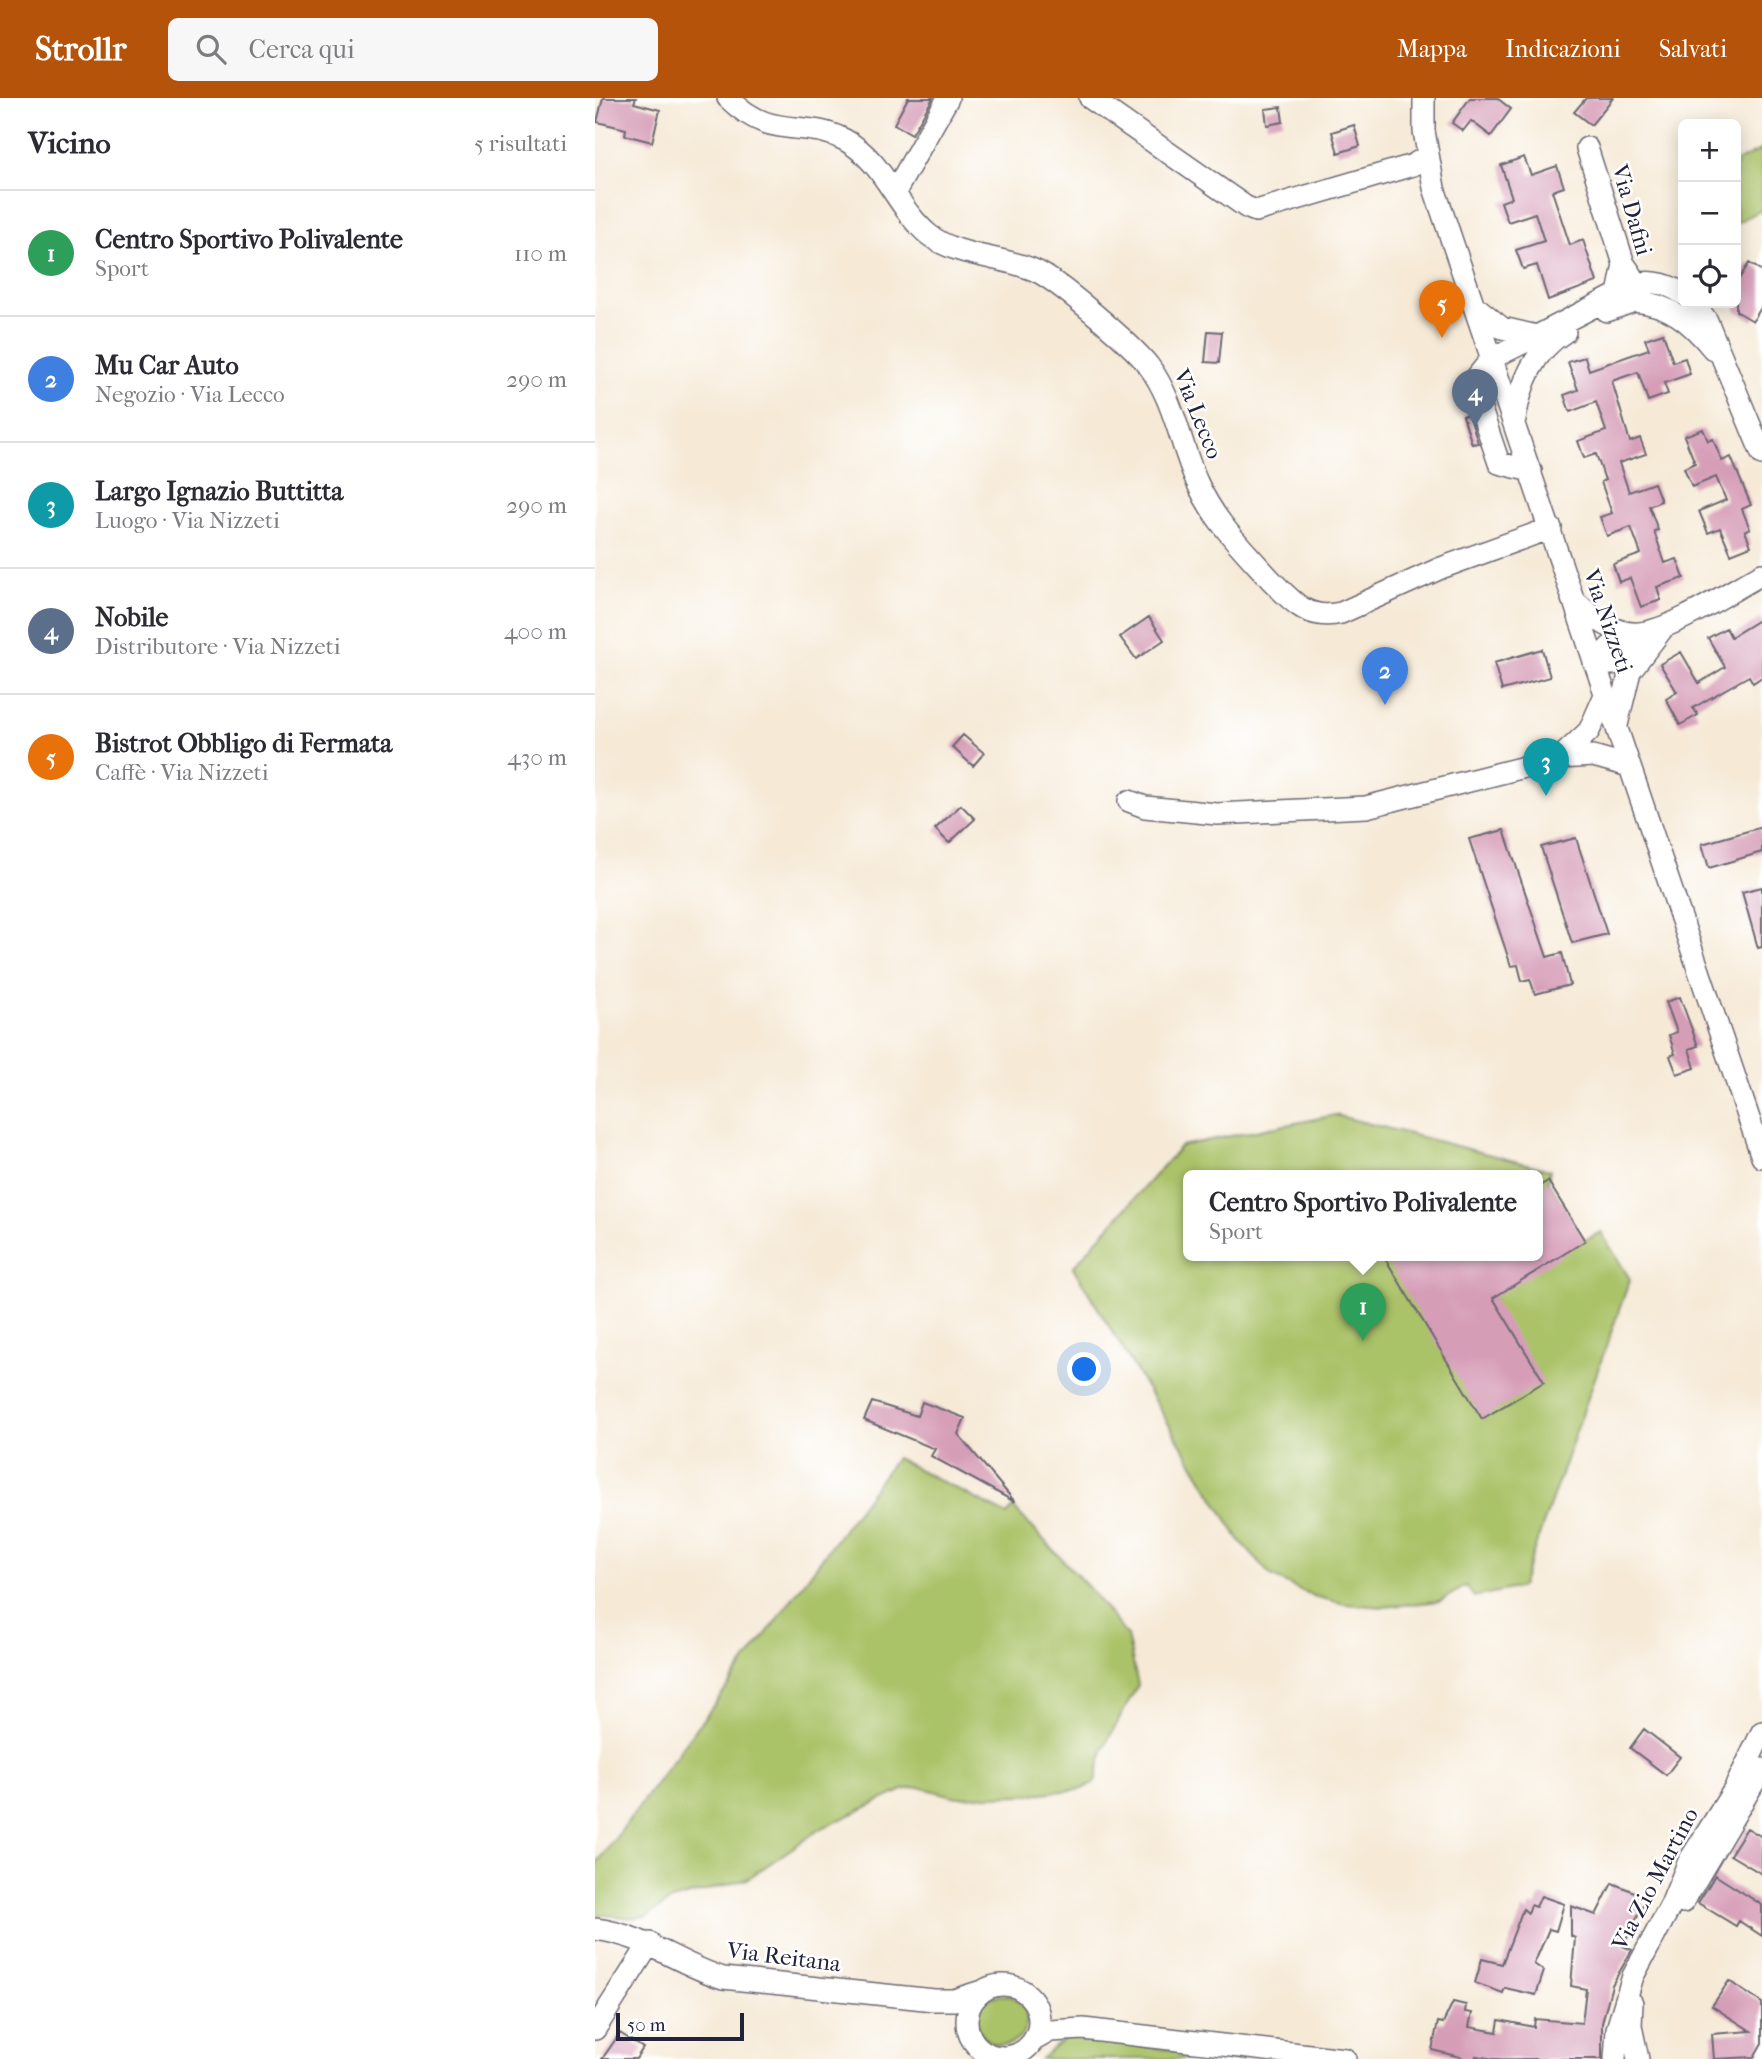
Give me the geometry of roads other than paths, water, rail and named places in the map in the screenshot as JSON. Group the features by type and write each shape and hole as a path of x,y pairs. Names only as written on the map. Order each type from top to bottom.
{"street":[{"name":"Via Lecco","path":"728,98 743,113 761,123 843,139 868,158 918,225 932,237 1034,270 1050,279 1147,364 1170,407 1196,480 1211,512 1228,534 1305,612 1328,616 1341,613 1441,568 1551,528"},
{"path":"895,192 948,98"},
{"path":"1090,98 1246,207 1256,211 1413,165 1427,156"},
{"name":"Via Nizzeti","path":"1424,98 1427,156 1434,188 1551,528 1616,729 1754,1107 1762,1157"},
{"name":"Via Dafni","path":"1587,148 1624,264 1628,295"},
{"path":"1531,471 1499,463 1472,383 1492,358 1544,339 1655,283 1678,292"},
{"path":"1628,295 1655,303 1680,315 1725,364"},
{"path":"1476,307 1502,328 1544,339"},
{"path":"1698,308 1707,321 1762,454"},
{"path":"1514,424 1519,396 1544,339"},
{"path":"1594,663 1611,646 1642,640 1762,574"},
{"path":"1572,599 1598,622 1642,640"},
{"path":"1616,729 1630,671 1642,640"},
{"path":"1560,758 1589,731 1605,695"},
{"path":"1129,801 1145,807 1217,814 1366,807 1560,758 1593,756 1629,766"},
{"name":"Via Zio Martino","path":"1615,2059 1617,2029 1633,1976 1671,1905 1689,1861 1734,1790 1762,1732"},
{"name":"Via Zio Martino","path":"1638,2059 1630,2014 1638,1984 1762,1769"},
{"name":"Via Reitana","path":"595,1930 636,1937 701,1971 723,1978 934,2000 954,2000 982,1991"},
{"path":"595,2029 650,1943"},
{"path":"980,2049 966,2017 974,1998 982,1991 1003,1984 1024,1991 1083,2029"},
{"path":"1030,2048 1039,2019 1032,1998"},
{"path":"934,2000 958,2019 980,2049 1008,2057 1030,2048 1050,2031 1083,2029 1345,2059"}],"place":[{"name":"Bistrot Obbligo di Fermata","path":"1442,338"},
{"name":"Nobile","path":"1475,427"},
{"name":"Mu Car Auto","path":"1385,705"},
{"name":"Largo Ignazio Buttitta","path":"1546,796"},
{"name":"Centro Sportivo Polivalente","path":"1363,1341"}]}
